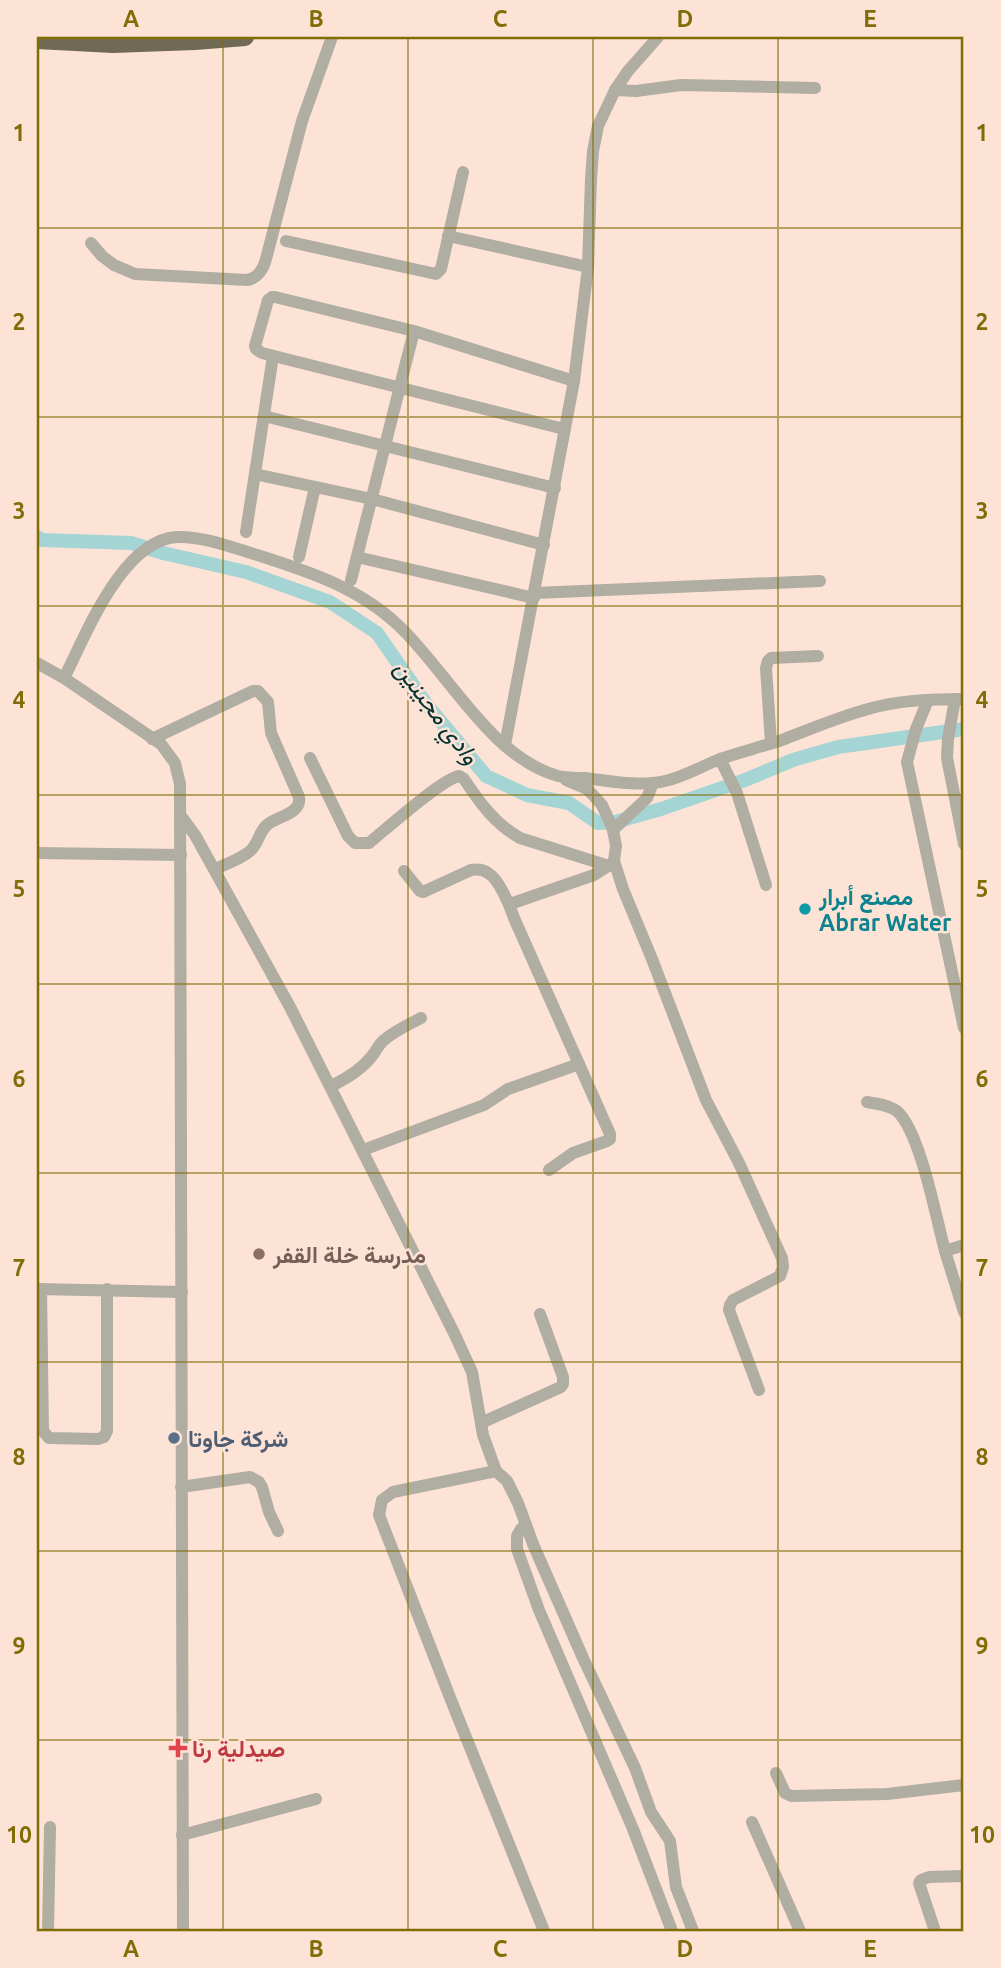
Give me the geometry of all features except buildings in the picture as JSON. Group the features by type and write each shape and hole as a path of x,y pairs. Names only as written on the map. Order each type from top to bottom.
{"highway":[{"path":"37,40 113,44 245,37"}],"street":[{"path":"91,243 114,265 135,274 247,280 255,277 267,259 302,121 332,37"},
{"path":"505,745 574,381 588,267 593,151 598,126 615,90 658,37"},
{"path":"615,90 644,90 681,85 815,88"},
{"path":"286,241 433,274 439,272 463,172"},
{"path":"448,236 588,267"},
{"path":"564,429 273,356 259,352 255,346 268,300 272,297 414,331 574,381"},
{"path":"351,580 414,331"},
{"path":"246,532 273,356"},
{"path":"264,416 555,488"},
{"path":"255,474 372,499 544,545"},
{"path":"299,557 314,487"},
{"path":"64,678 122,570 156,543 176,537 197,539 308,572 345,588 398,624 505,745 526,761 587,789 619,821"},
{"path":"357,557 534,596 820,581"},
{"path":"771,743 768,661 771,658 818,656"},
{"path":"37,663 64,678 169,752 180,784 183,1931"},
{"path":"152,739 253,691 258,691 268,702 271,733 300,803 298,808 260,831 251,851 215,869"},
{"path":"559,776 653,783 723,764 771,743 868,709 901,702 960,699 953,716 947,758 964,844"},
{"path":"928,700 909,750 908,768 964,1028"},
{"path":"310,758 348,836 355,843 369,843 435,790 459,776 464,779 486,812 513,834 612,864"},
{"path":"723,764 737,793 766,885"},
{"path":"653,783 647,798 619,821 612,864 706,1100 739,1163 782,1258 780,1276 733,1300 729,1310 760,1390"},
{"path":"181,816 215,869 284,996 461,1347 471,1372 481,1423 496,1471 507,1481 583,1658 635,1768 651,1812 670,1841 676,1887 693,1931"},
{"path":"37,853 181,855"},
{"path":"510,904 594,875 612,864"},
{"path":"404,871 423,892 471,870 479,869 493,877 510,904 610,1134 610,1139 573,1153 549,1170"},
{"path":"331,1086 356,1072 387,1037 421,1018"},
{"path":"363,1150 484,1105 508,1089 579,1064"},
{"path":"867,1102 896,1110 911,1129 964,1312"},
{"path":"945,1251 964,1245"},
{"path":"107,1289 107,1431 104,1437 98,1439 49,1438 43,1431 39,1289 107,1289 182,1292"},
{"path":"481,1423 563,1384 563,1377 540,1314"},
{"path":"496,1471 393,1492 382,1500 379,1515 544,1931"},
{"path":"181,1487 254,1478 262,1488 278,1531"},
{"path":"526,1525 517,1536 517,1549 539,1610 633,1829 672,1931"},
{"path":"776,1773 785,1793 791,1796 887,1794 964,1785"},
{"path":"182,1835 316,1800"},
{"path":"752,1822 800,1931"},
{"path":"48,1931 50,1826"},
{"path":"935,1931 919,1884 921,1880 929,1877 964,1876"}],"waterway":[{"name":"وادي مجينين","path":"37,537 42,540 131,543 246,572 330,602 377,633 427,705 486,776 527,795 569,803 598,823 615,822 661,809 793,760 838,747 964,729"}],"place":[{"name":"مصنع أبرار Abrar Water","path":"805,909"},
{"name":"مدرسة خلة القفر","path":"259,1254"},
{"name":"شركة جاوتا","path":"174,1438"},
{"name":"صيدلية رنا","path":"178,1748"}]}
